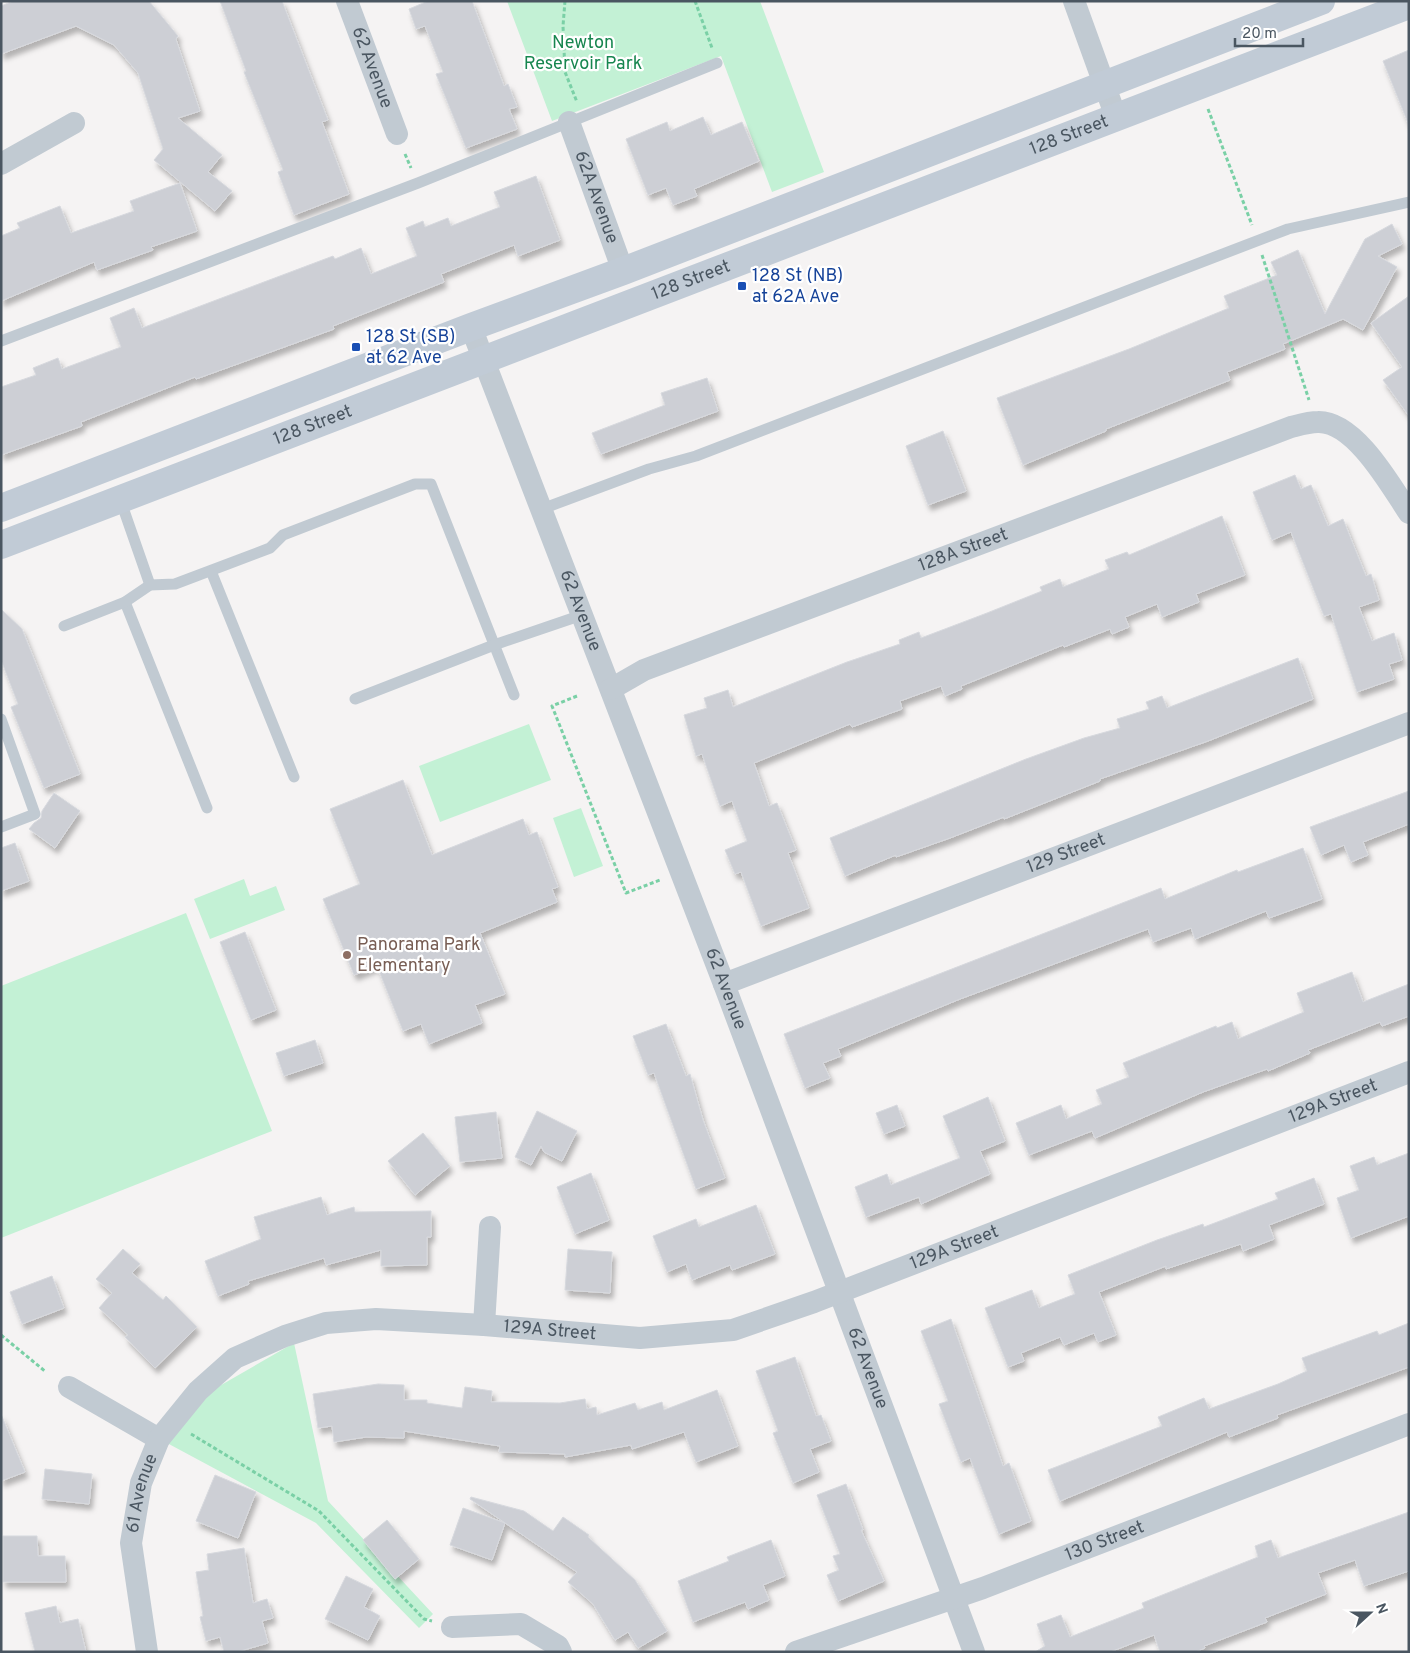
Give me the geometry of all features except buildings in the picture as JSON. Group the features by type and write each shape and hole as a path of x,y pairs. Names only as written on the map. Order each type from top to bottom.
{"main road":[{"name":"128 Street","path":"1,508 471,327 623,272 1103,84 1321,1"},
{"name":"128 Street","path":"1,545 1409,5"}],"street":[{"name":"62 Avenue","path":"347,1 397,134"},
{"path":"1074,1 1116,117"},
{"name":"62A Avenue","path":"576,119 623,272"},
{"path":"1,164 74,123"},
{"name":"62 Avenue","path":"471,327 724,984 974,1652"},
{"name":"128A Street","path":"611,689 644,670 690,652 1291,427 1320,422 1344,430 1355,439 1409,513"},
{"name":"129 Street","path":"724,984 1409,723"},
{"name":"129A Street","path":"159,1439 198,1391 234,1358 285,1336 326,1323 376,1319 484,1324 640,1338 734,1330 839,1292 1409,1072"},
{"name":"129A Street","path":"484,1324 490,1227"},
{"name":"61 Avenue","path":"69,1387 159,1439 141,1483 131,1543 147,1652"},
{"name":"130 Street","path":"796,1652 953,1599 1409,1424"},
{"path":"452,1627 521,1624 558,1646 561,1652"}],"lane":[{"path":"1,341 418,183 717,63"},
{"path":"542,509 649,469 696,456 1288,228 1409,202"},
{"path":"64,626 124,602 150,585 175,584 270,548 283,534 415,484 431,484 514,696"},
{"path":"120,499 150,585"},
{"path":"211,571 294,777"},
{"path":"124,602 207,808"},
{"path":"355,699 494,645 582,615"},
{"path":"1,719 35,814 1,827"}],"path":[{"path":"565,1 563,26 565,72 576,119"},
{"path":"695,1 717,63"},
{"path":"1208,108 1254,230"},
{"path":"397,134 418,183"},
{"path":"1259,247 1309,400"},
{"path":"577,696 552,706 626,893 665,878"},
{"path":"1,1334 46,1372"},
{"path":"190,1433 319,1511 424,1619 452,1627"}],"green space":[{"name":"Newton Reservoir Park","path":"507,1 760,1 824,172 772,192 721,56 552,121"},
{"path":"529,724 551,780 440,822 419,766"},
{"path":"581,808 603,866 574,877 553,818"},
{"path":"244,879 250,896 276,886 285,910 210,939 194,899"},
{"path":"186,913 272,1131 1,1238 1,986"},
{"path":"294,1343 328,1501 433,1614 419,1628 316,1523 167,1443 202,1396"}],"place":[{"name":"128 St (NB) at 62A Ave","path":"742,286"},
{"name":"128 St (SB) at 62 Ave","path":"356,347"},
{"name":"Panorama Park Elementary","path":"347,955"}]}
